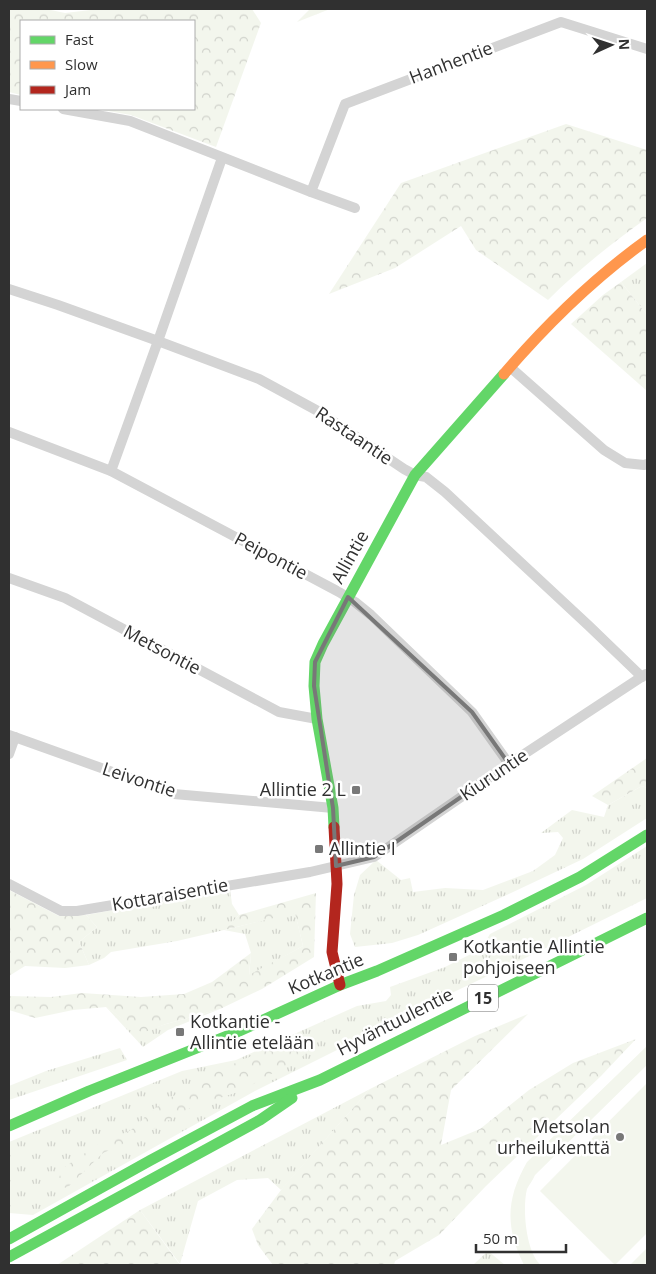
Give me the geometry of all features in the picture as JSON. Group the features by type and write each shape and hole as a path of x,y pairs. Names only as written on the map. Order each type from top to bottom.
{"main road":[{"name":"Allintie","path":"340,985 332,952 337,884 333,808 317,719 314,686 315,662 322,644 415,475 510,367 582,294 626,255 647,240"},
{"name":"Kotkantie","path":"9,1126 88,1091 237,1032 340,985 377,971 504,915 580,877 647,835"},
{"name":"Hyväntuulentie","path":"9,1238 252,1106 320,1080 647,918"},
{"name":"Hyväntuulentie","path":"9,1257 260,1120 320,1080"}],"street":[{"name":"Hanhentie","path":"311,192 345,104 561,22 647,49"},
{"path":"69,110 130,121 355,208"},
{"path":"111,471 222,158"},
{"name":"Rastaantie","path":"9,290 58,305 259,379 316,410 404,470 426,477 445,492 644,675"},
{"path":"510,367 604,450 624,462 647,464"},
{"name":"Peipontie","path":"9,432 111,471 348,598 371,616 472,712 509,764"},
{"name":"Metsontie","path":"9,578 65,598 279,712 317,719"},
{"name":"Kiuruntie","path":"336,866 374,857 509,764 644,675"},
{"path":"9,754 12,736"},
{"name":"Leivontie","path":"12,736 174,794 333,808"},
{"name":"Kottaraisentie","path":"9,884 60,911 77,911 336,866"}],"highlighted area":[{"path":"348,597 472,712 509,764 374,857 336,866 333,808 314,686 315,662"}],"green space":[{"path":"9,9 46,9 65,13 99,9 252,9 261,23 216,147 131,115 103,110 195,110 195,20 20,20 20,95 9,92"},
{"path":"310,9 330,9 297,22"},
{"path":"566,124 647,150 647,218 596,257 548,300 476,250 461,226 395,268 329,294 401,183"},
{"path":"647,263 647,315 621,282"},
{"path":"621,282 647,315 647,391 571,324 603,295"},
{"path":"647,758 647,788 642,786 608,805 592,796"},
{"path":"642,786 647,788 647,818 583,859 418,935 392,943 355,947 350,934 354,895 360,875 376,860 401,880 410,878 413,892 445,888 483,890 533,871 555,855 563,838 558,832 541,833 572,810 604,817 608,805"},
{"path":"647,846 647,898 255,1091 33,1215 9,1213 9,1142 182,1071 236,1060 357,1006 386,1001 391,995 390,987 445,967 481,949 490,934 586,885"},
{"path":"230,889 232,904 239,915 225,930 295,912 303,946 249,976 251,953 245,934 224,930 177,941 111,952 104,958 89,965 79,942 97,927 86,915"},
{"path":"9,890 59,916 86,915 97,927 79,942 89,965 65,968 25,966 9,976"},
{"path":"316,893 314,957 262,989 220,1009 166,1024 142,1033 106,1007 73,1010 35,1018 9,1010 9,996 51,997 82,993 141,997 184,994 212,982 251,953 249,975 303,946 295,913 224,930 239,915"},
{"path":"106,1007 142,1032 220,1009 168,1030 143,1047"},
{"path":"528,1014 451,1090 441,1145 480,1129 529,1090 573,1063 636,1039 601,1076 486,1186 439,1235 395,1261 394,1265 273,1265 258,1245 252,1229 284,1186 370,1089 475,1036"},
{"path":"301,1036 308,1043 303,1056 241,1091 192,1107 139,1137 103,1153 67,1188 56,1185 63,1168 97,1145 131,1130 158,1106 197,1081"},
{"path":"647,1046 647,1065 535,1175 528,1187 525,1207 526,1230 532,1251 541,1265 524,1265 514,1238 511,1213 515,1188 527,1162"},
{"path":"120,1048 127,1060 9,1100 9,1086 46,1071"},
{"name":"Metsolan urheilukenttä","path":"647,1083 647,1233 615,1265 540,1191"},
{"path":"370,1089 281,1190 268,1178 237,1180 198,1201 180,1264 140,1210"},
{"path":"140,1210 180,1265 57,1265"},
{"path":"647,1248 647,1265 630,1265"},
{"path":"488,1251 505,1265 473,1265"}],"traffic: fast":[{"path":"334,827 333,808 317,719 314,686 315,662 415,475 504,374"},
{"path":"9,1126 89,1091 237,1032 340,985 377,971 504,915 580,877 647,835"},
{"path":"9,1239 252,1106 320,1080 647,918"},
{"path":"9,1257 260,1120 292,1098"}],"traffic: slow":[{"path":"504,374 571,303 608,270 647,240"}],"traffic: jam":[{"path":"334,827 337,884 332,952 340,985"}],"place":[{"name":"Allintie 2 L","path":"356,790"},
{"name":"Allintie I","path":"319,849"},
{"name":"Kotkantie Allintie pohjoiseen","path":"453,957"},
{"name":"Kotkantie - Allintie etelään","path":"180,1032"},
{"name":"Metsolan urheilukenttä","path":"620,1137"}]}
